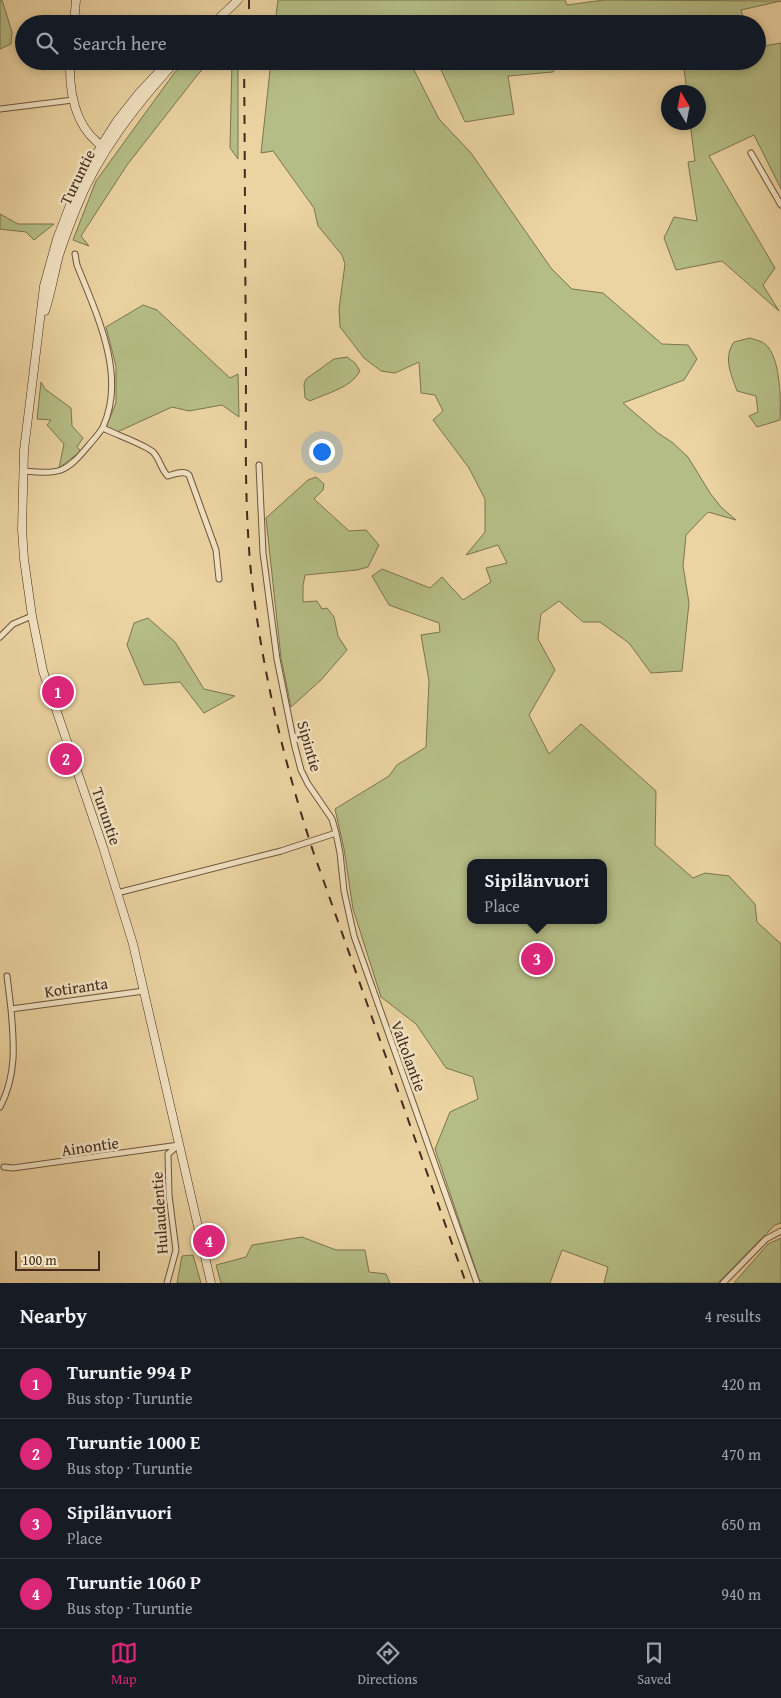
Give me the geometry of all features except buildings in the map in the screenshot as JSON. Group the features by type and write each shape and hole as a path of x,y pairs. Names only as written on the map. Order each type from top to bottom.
{"main road":[{"path":"75,15 76,0"},
{"path":"220,15 236,2"},
{"path":"222,15 236,2"},
{"path":"70,70 73,100 80,120 92,138 104,147"},
{"name":"Turuntie","path":"161,70 139,93 117,122 72,200 57,239 44,286 23,471 24,559 32,616 46,679 133,944 211,1283"},
{"name":"Turuntie","path":"104,147 168,70"}],"street":[{"path":"0,109 60,100 73,100"},
{"path":"751,152 781,205"},
{"path":"23,471 44,473 66,468 74,462 103,428 109,408 111,393 109,355 103,332 77,265 75,254"},
{"path":"103,428 152,451 168,476 182,472 189,475 216,550 219,580"},
{"name":"Sipintie","path":"259,464 263,553 277,659 292,734 301,770 308,784 332,819 336,832"},
{"path":"0,637 13,624 32,616"},
{"path":"117,893 280,851 336,832"},
{"name":"Valtolantie","path":"336,832 344,891 354,936 477,1283"},
{"path":"0,1107 6,1096 15,1052 7,976"},
{"name":"Kotiranta","path":"11,1009 144,990"},
{"name":"Ainontie","path":"4,1166 13,1168 179,1146"},
{"name":"Hulaudentie","path":"167,1283 176,1250 169,1195 168,1154 179,1146"},
{"path":"723,1283 766,1239 781,1231"}],"green space":[{"path":"0,0 2,0 12,32 11,44 0,49"},
{"path":"278,0 565,0 567,5 604,0 781,1 741,10 742,15 276,15"},
{"path":"781,43 781,189 754,135 709,156 775,268 763,285 779,311 722,261 676,270 664,238 674,217 697,221 688,162 695,161 691,130 706,130 706,85 686,85 684,70 766,70 766,46"},
{"path":"177,70 202,70 127,165 81,236 89,246 73,240 96,181"},
{"path":"232,70 238,70 238,159 230,148"},
{"path":"270,70 414,70 439,119 471,153 551,268 572,289 603,293 662,344 688,345 697,359 684,380 623,403 688,457 710,493 721,507 736,520 708,512 686,535 683,566 689,603 682,671 651,673 629,643 600,622 583,622 559,601 541,614 538,639 555,670 529,715 549,754 581,724 656,791 655,845 693,878 705,873 729,876 755,904 757,922 781,944 781,1223 775,1225 718,1283 604,1283 608,1267 562,1250 550,1283 483,1283 479,1279 435,1149 450,1112 478,1099 473,1077 446,1068 416,1024 381,997 353,909 344,849 335,809 389,776 397,765 426,747 429,681 421,635 440,632 439,623 389,605 372,576 382,569 430,588 442,577 463,600 491,582 486,568 507,563 498,545 466,555 485,532 485,499 469,468 433,420 443,411 435,395 421,393 419,362 395,373 381,371 364,358 340,327 339,309 345,264 342,255 318,226 314,208 273,151 261,153"},
{"path":"441,70 554,70 553,72 508,76 514,114 465,122"},
{"path":"0,214 18,224 54,224 34,240 26,232 0,229"},
{"path":"143,305 157,310 230,378 238,374 239,417 222,405 189,411 172,407 113,434 104,432 116,403 116,366 106,327"},
{"path":"750,338 764,343 770,350 777,369 780,391 780,420 757,427 749,416 758,412 756,396 737,391 729,366 729,354 734,342"},
{"path":"347,357 355,363 360,371 351,382 310,401 305,398 304,384 306,379 334,359"},
{"path":"41,382 45,389 71,408 72,426 83,438 77,447 81,451 59,468 64,444 47,425 51,420 37,419"},
{"path":"316,477 324,484 323,490 314,499 349,531 366,530 379,545 368,567 357,570 305,575 303,602 317,601 322,609 327,608 334,617 338,636 347,650 321,680 291,707 281,658 266,518 308,480"},
{"path":"148,618 175,642 204,689 235,696 204,713 180,682 144,685 127,645 134,623"},
{"path":"302,1237 336,1250 365,1250 369,1272 386,1274 390,1283 221,1283 216,1265 246,1257 252,1245"},
{"path":"781,1238 781,1283 734,1283 768,1244"},
{"path":"193,1255 201,1283 177,1283 182,1256"}],"railway":[{"path":"249,0 249,15"},
{"path":"244,70 246,444 249,555 268,684 293,785 313,851 466,1283"}],"place":[{"name":"Turuntie 994 P","path":"58,692"},
{"name":"Turuntie 1000 E","path":"66,759"},
{"name":"Sipilänvuori","path":"537,959"},
{"name":"Turuntie 1060 P","path":"209,1241"}]}
